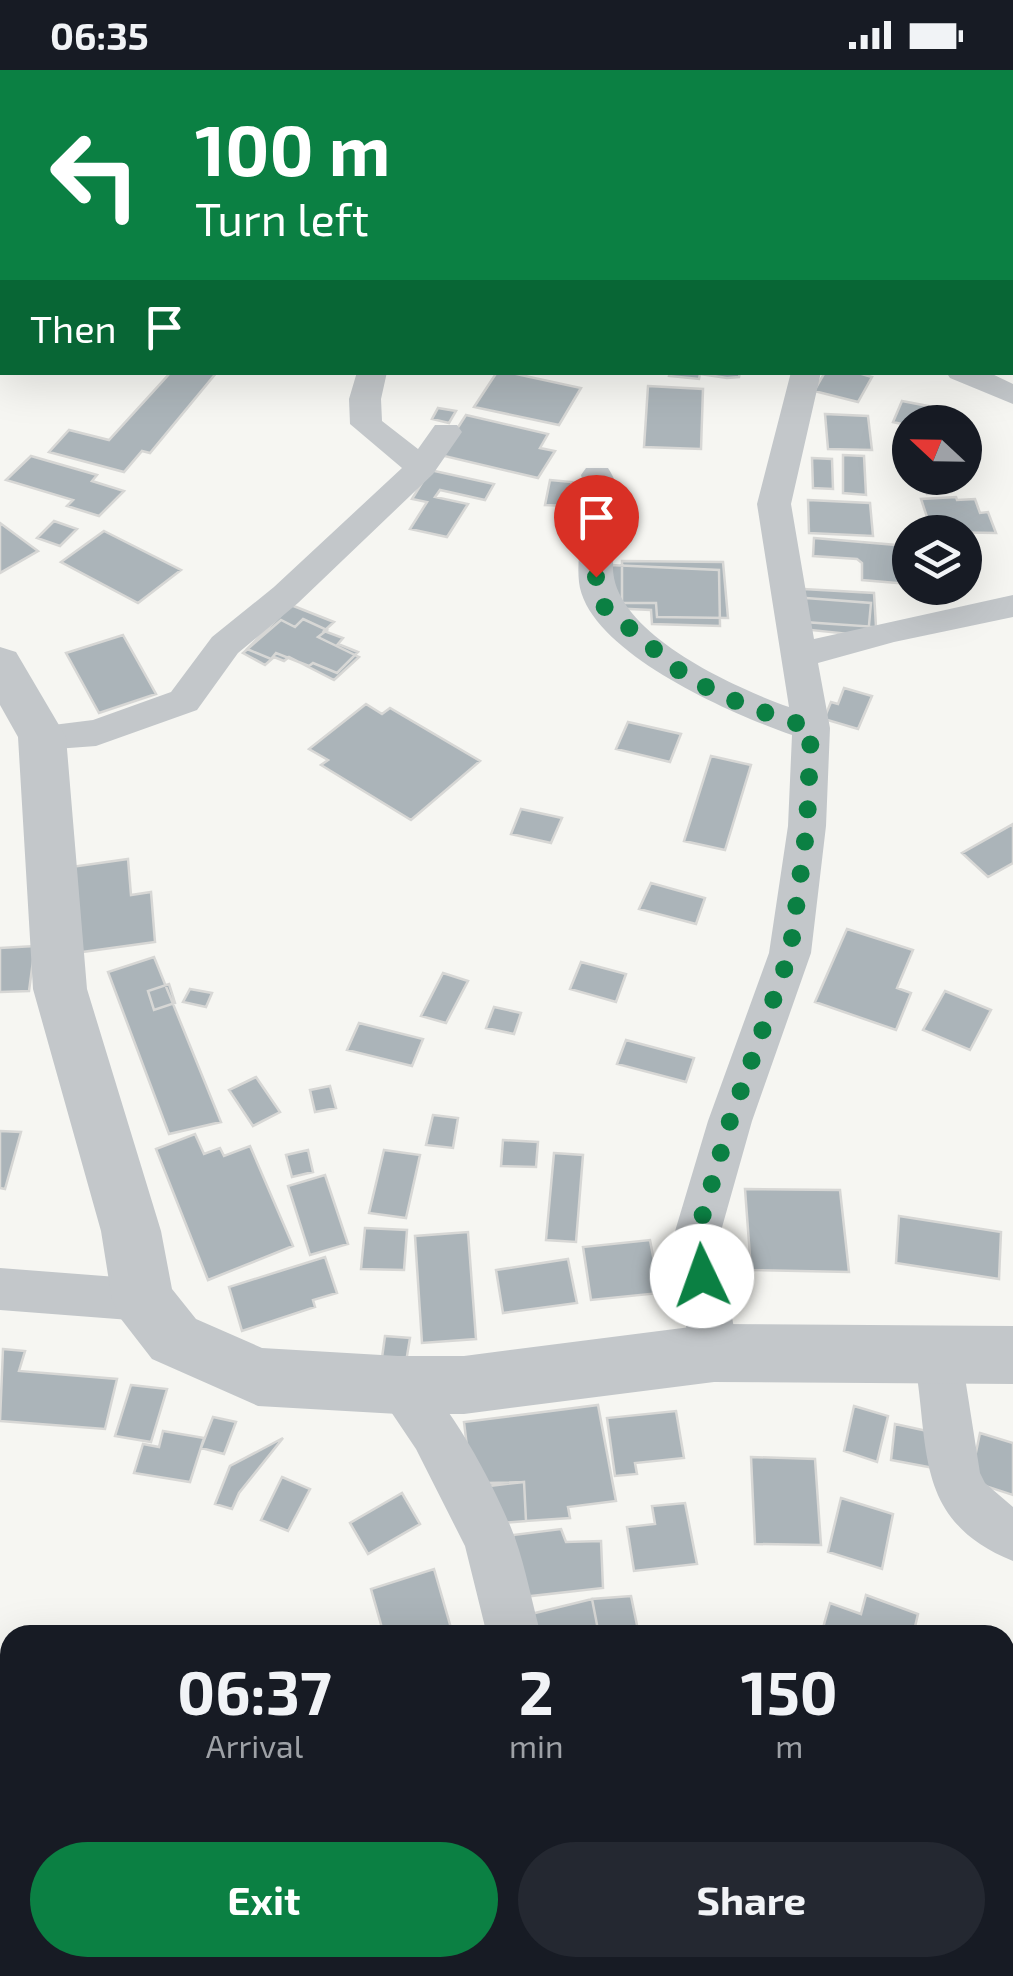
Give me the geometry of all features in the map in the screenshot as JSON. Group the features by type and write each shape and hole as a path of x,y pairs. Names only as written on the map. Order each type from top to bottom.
{"street":[{"path":"371,375 365,398 366,424 422,467"},
{"path":"714,1354 696,1238 730,1121 790,953 807,826 811,728 774,504 805,375"},
{"path":"968,375 1013,395"},
{"path":"42,737 96,732 184,701 225,645 286,595 422,467 446,432"},
{"path":"597,474 606,497 596,577 600,603 689,679 746,706 811,728"},
{"path":"798,652 826,651 890,630 1013,606"},
{"path":"0,663 42,737 60,989 131,1231 143,1300 174,1339 258,1377 398,1385 464,1385 714,1354 1013,1355"},
{"path":"0,1289 143,1300"},
{"path":"937,1352 945,1382 956,1488 973,1513 1013,1536"},
{"path":"398,1385 434,1432 490,1540 511,1625"}],"building":[{"path":"168,375 215,375 150,453 142,451 124,472 49,452 69,430 109,440"},
{"path":"495,375 521,375 581,388 559,425 474,407"},
{"path":"669,375 700,375 699,379"},
{"path":"823,375 872,377 858,402 814,391"},
{"path":"648,386 703,389 701,449 644,447"},
{"path":"438,408 456,411 449,423 432,419"},
{"path":"825,414 868,416 872,450 828,449"},
{"path":"466,415 548,434 540,448 555,451 538,478 440,455"},
{"path":"843,455 864,456 866,495 843,493"},
{"path":"31,456 97,475 92,481 124,491 99,516 67,506 73,500 6,480"},
{"path":"812,458 832,459 833,489 813,488"},
{"path":"430,470 494,484 485,500 440,490 435,497 468,504 447,537 410,529 427,502 412,499"},
{"path":"550,480 572,482 567,506 545,505"},
{"path":"921,499 975,499 980,513 988,512 996,533 982,533 982,515 926,515"},
{"path":"808,500 870,503 873,536 809,533"},
{"path":"54,521 77,529 60,546 37,538"},
{"path":"0,523 38,551 0,573"},
{"path":"104,531 181,570 138,603 61,562"},
{"path":"814,538 892,545 892,583 862,580 862,563 857,559 813,556"},
{"path":"622,561 723,562 728,618 657,617 656,603 622,603"},
{"path":"610,565 719,570 720,626 652,624 651,610 608,608"},
{"path":"803,589 874,593 876,627 804,622"},
{"path":"806,598 871,603 868,636 801,629"},
{"path":"291,605 334,622 324,631 343,638 338,644 358,652 337,673 276,653 271,659 247,649"},
{"path":"303,619 327,630 318,637 359,657 334,680 289,657 284,661 274,657 265,665 243,653 281,620 295,627"},
{"path":"123,635 156,694 99,713 66,653"},
{"path":"844,688 872,696 858,729 824,719 831,702 838,704"},
{"path":"366,704 382,714 390,708 480,761 411,820 321,765 328,760 309,749"},
{"path":"628,722 681,734 670,762 616,749"},
{"path":"711,756 751,765 725,850 684,841"},
{"path":"521,809 562,818 551,843 511,834"},
{"path":"1013,824 1013,863 988,877 962,853"},
{"path":"128,859 131,895 151,892 155,942 75,953 71,867"},
{"path":"651,883 705,898 696,924 639,909"},
{"path":"847,929 913,950 897,988 911,993 896,1030 815,1002"},
{"path":"35,946 29,991 0,992 0,948"},
{"path":"154,957 221,1122 169,1134 108,972"},
{"path":"581,962 626,974 616,1002 570,989"},
{"path":"443,973 468,981 446,1023 421,1016"},
{"path":"169,984 175,1003 154,1010 148,991"},
{"path":"190,989 212,993 206,1007 183,1002"},
{"path":"945,991 991,1010 970,1050 923,1030"},
{"path":"494,1007 521,1013 514,1034 486,1028"},
{"path":"359,1023 423,1039 412,1066 347,1050"},
{"path":"626,1040 694,1058 686,1082 617,1064"},
{"path":"256,1077 280,1112 253,1126 229,1090"},
{"path":"330,1086 336,1108 315,1112 310,1090"},
{"path":"433,1115 458,1118 453,1148 426,1145"},
{"path":"0,1131 21,1132 5,1189 0,1188"},
{"path":"195,1134 204,1154 220,1148 224,1156 250,1146 293,1246 208,1280 156,1149"},
{"path":"503,1140 538,1142 536,1167 501,1166"},
{"path":"308,1150 313,1172 292,1177 286,1155"},
{"path":"384,1150 420,1155 406,1218 369,1213"},
{"path":"554,1153 583,1155 576,1242 546,1240"},
{"path":"325,1175 348,1244 310,1255 288,1186"},
{"path":"745,1189 840,1190 849,1272 751,1270"},
{"path":"899,1216 1001,1232 999,1279 896,1263"},
{"path":"365,1228 407,1230 404,1270 361,1269"},
{"path":"468,1232 476,1339 422,1343 415,1236"},
{"path":"650,1240 660,1293 591,1300 583,1247"},
{"path":"325,1257 337,1293 313,1300 315,1307 242,1331 229,1287"},
{"path":"568,1259 577,1303 503,1313 496,1270"},
{"path":"385,1336 410,1338 404,1374 380,1372"},
{"path":"3,1349 25,1351 19,1371 117,1379 105,1429 0,1421"},
{"path":"131,1385 167,1389 151,1442 115,1436"},
{"path":"598,1405 616,1501 568,1507 570,1518 526,1521 524,1482 472,1488 464,1422"},
{"path":"854,1406 888,1416 877,1462 844,1451"},
{"path":"676,1411 684,1458 635,1463 637,1474 615,1476 607,1418"},
{"path":"213,1417 236,1422 224,1454 201,1448"},
{"path":"895,1424 941,1434 939,1469 891,1460"},
{"path":"163,1431 204,1438 190,1482 134,1473 143,1444 159,1447"},
{"path":"980,1433 1013,1443 1013,1495 970,1481"},
{"path":"283,1438 239,1493 232,1509 215,1504 230,1466"},
{"path":"751,1457 815,1459 821,1545 755,1544"},
{"path":"282,1477 310,1489 288,1531 261,1520"},
{"path":"524,1482 526,1521 490,1524 488,1483"},
{"path":"402,1493 420,1524 368,1554 350,1523"},
{"path":"841,1498 893,1514 882,1569 828,1552"},
{"path":"685,1503 697,1564 634,1571 627,1527 655,1524 652,1506"},
{"path":"561,1529 566,1542 601,1541 603,1588 522,1597 513,1535"},
{"path":"434,1569 450,1625 381,1625 371,1589"},
{"path":"866,1595 918,1614 915,1625 824,1625 830,1603 861,1614"},
{"path":"631,1596 637,1625 597,1625 592,1599"},
{"path":"592,1599 597,1625 529,1625 527,1615"}],"route":[{"path":"596,577 600,603 662,660 689,679 746,706 811,728 807,826 790,953 730,1121 696,1238 702,1276"}]}
